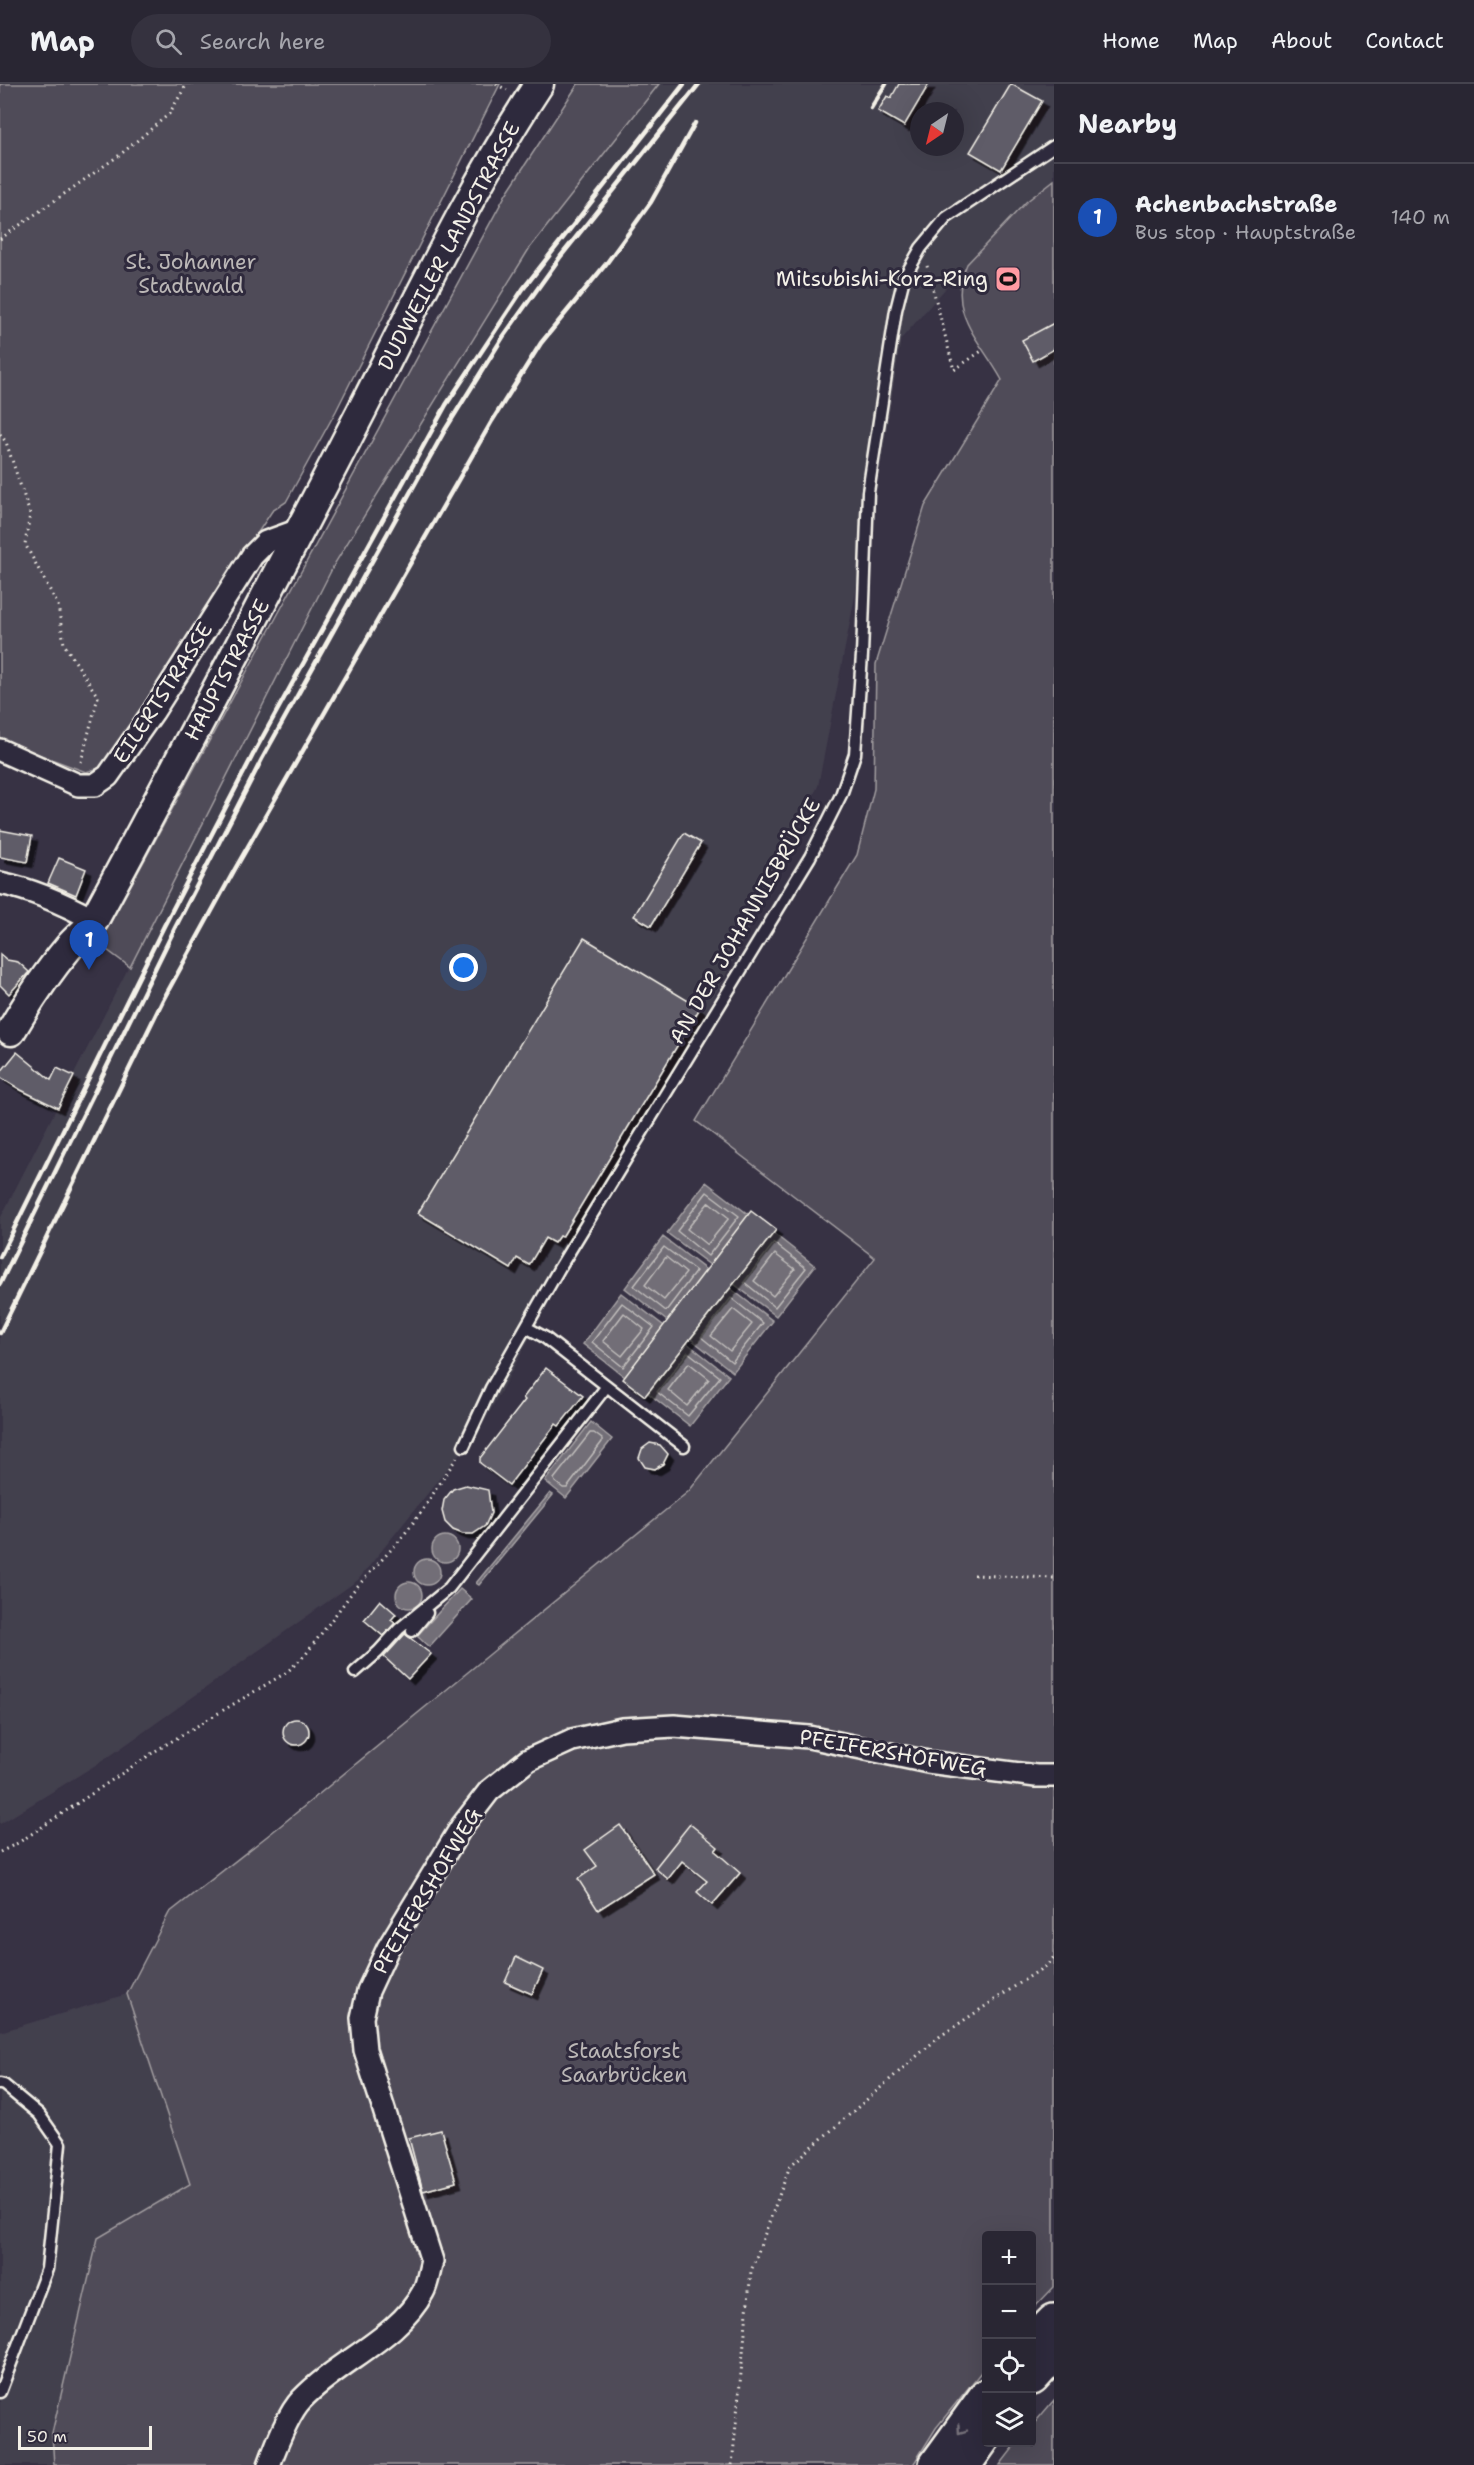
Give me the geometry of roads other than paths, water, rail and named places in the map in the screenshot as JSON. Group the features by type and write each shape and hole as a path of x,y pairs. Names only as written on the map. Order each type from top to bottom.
{"highway":[{"path":"1036,2339 1054,2321"},
{"path":"1036,2374 1054,2354"},
{"path":"936,2465 982,2403"},
{"path":"964,2465 982,2441"}],"main road":[{"name":"DUDWEILER LANDSTRASSE","path":"362,410 423,290 497,153 539,84"},
{"name":"HAUPTSTRASSE","path":"6,1036 69,946 91,924 362,410"}],"street":[{"name":"EILERTSTRASSE","path":"0,750 78,785 95,785 108,776 153,712 252,556 266,542 299,530"},
{"path":"0,883 30,889 91,924"},
{"name":"PFEIFERSHOFWEG","path":"269,2465 300,2401 324,2378 397,2324 413,2308 425,2289 432,2261 365,2050 362,2018 368,1991 388,1948 462,1826 489,1791 528,1760 572,1740 622,1729 675,1726 809,1737 928,1762 1036,1776 1054,1776"}],"lane":[{"name":"AN DER JOHANNISBRÜCKE","path":"464,1446 491,1388 560,1267 810,857 841,795 855,754 862,655 868,492 896,310 904,278 921,248 945,218 1054,146"},
{"path":"526,1327 544,1337 684,1446"},
{"path":"412,1631 449,1588 607,1386"},
{"path":"355,1672 399,1629 449,1588"},
{"path":"0,2084 39,2114 60,2144 47,2270 0,2392"}],"water":[{"path":"706,1182 749,1215 710,1265 667,1233"},
{"path":"773,1233 815,1266 776,1316 734,1284"},
{"path":"663,1237 706,1270 667,1321 625,1288"},
{"path":"730,1288 773,1321 733,1372 691,1339"},
{"path":"621,1293 664,1326 625,1377 583,1344"},
{"path":"687,1343 729,1376 690,1426 648,1393"},
{"path":"591,1422 612,1439 566,1498 545,1481"},
{"path":"550,1493 553,1495 479,1585 476,1583"},
{"path":"445,1536 454,1540 458,1549 454,1558 445,1562 436,1558 432,1549 436,1540"},
{"path":"427,1559 436,1563 440,1572 436,1581 427,1585 418,1581 414,1572 418,1563"},
{"path":"409,1582 418,1586 422,1595 418,1604 409,1608 400,1604 396,1595 400,1586"},
{"path":"460,1589 472,1599 429,1647 417,1636"}],"railway":[{"path":"0,1257 164,926 256,749 446,405 523,289 684,84"},
{"path":"0,1284 175,928 262,759 445,430 503,337 561,256 699,84"},
{"path":"871,108 886,84"},
{"path":"0,1333 163,1000 235,869 492,421 541,343 606,264 651,202 695,123"}],"place":[{"name":"Mitsubishi-Korz-Ring","path":"1008,279"},
{"name":"Achenbachstraße","path":"89,970"}],"park label":[{"name":"St. Johanner Stadtwald","path":"191,274"},
{"name":"Staatsforst Saarbrücken","path":"624,2063"}]}
